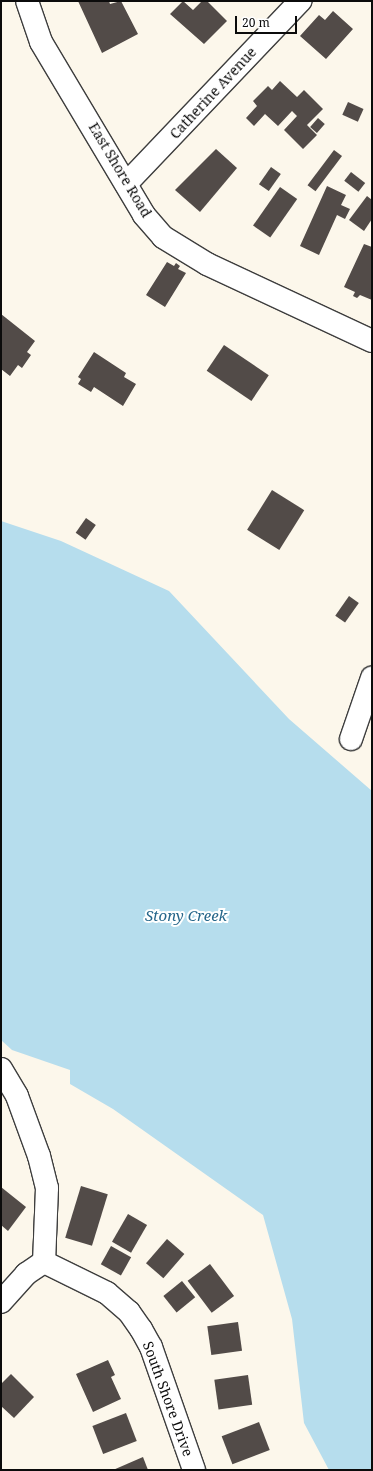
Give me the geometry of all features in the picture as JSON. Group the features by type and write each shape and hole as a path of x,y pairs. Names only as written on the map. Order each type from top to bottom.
{"street":[{"name":"East Shore Road","path":"27,1 41,42 144,215 163,237 207,264 372,341"},
{"name":"Catherine Avenue","path":"126,184 300,1"},
{"path":"351,739 372,678"},
{"path":"1,1069 17,1096 39,1156 47,1188 44,1262 26,1274 1,1302"},
{"name":"South Shore Drive","path":"44,1262 107,1293 129,1312 151,1347 194,1470"}],"water":[{"name":"Stony Creek","path":"1,521 61,541 169,591 289,719 372,791 372,1470 329,1470 304,1423 292,1319 263,1215 113,1109 70,1084 70,1070 12,1050 1,1040"}],"building":[{"path":"78,1 109,1 110,4 121,1 138,34 102,53"},
{"path":"183,1 193,10 202,1 207,1 227,21 204,44 170,14"},
{"path":"333,11 353,29 326,59 300,36 319,15 325,20"},
{"path":"280,81 297,97 304,90 323,109 307,125 317,135 303,149 284,130 297,116 292,111 278,126 265,114 254,126 246,118 257,106 253,101 268,86 272,90"},
{"path":"348,102 364,109 358,122 342,115"},
{"path":"318,118 325,124 317,133 310,127"},
{"path":"216,149 237,168 200,212 175,190"},
{"path":"334,150 342,156 316,191 308,185"},
{"path":"271,167 281,174 269,191 259,184"},
{"path":"351,172 365,183 358,192 344,181"},
{"path":"327,186 346,195 341,205 350,209 345,219 337,215 319,255 300,246"},
{"path":"280,187 297,199 270,238 253,226"},
{"path":"367,196 372,200 372,219 364,231 349,220"},
{"path":"364,244 372,247 372,300 360,295 357,298 353,296 355,292 344,287"},
{"path":"167,262 174,266 176,263 180,266 178,269 186,273 165,307 146,295"},
{"path":"1,314 35,341 27,352 31,355 22,368 18,365 10,376 1,369"},
{"path":"224,345 269,375 251,401 207,371"},
{"path":"94,352 126,373 124,377 136,384 123,406 94,387 91,392 78,384 81,379 78,377"},
{"path":"272,490 304,510 279,550 247,530"},
{"path":"86,518 96,525 86,540 76,533"},
{"path":"349,596 359,603 345,623 335,616"},
{"path":"81,1186 108,1194 92,1246 65,1238"},
{"path":"1,1187 26,1207 8,1231 1,1225"},
{"path":"128,1214 147,1225 131,1253 112,1242"},
{"path":"167,1239 184,1254 163,1278 146,1263"},
{"path":"111,1246 131,1257 121,1276 101,1264"},
{"path":"210,1264 234,1296 212,1313 188,1281"},
{"path":"182,1281 195,1297 177,1312 163,1296"},
{"path":"238,1322 242,1351 211,1355 207,1326"},
{"path":"108,1360 115,1375 111,1377 121,1399 93,1412 76,1374"},
{"path":"11,1374 34,1397 14,1418 1,1406 1,1384"},
{"path":"248,1375 252,1405 219,1409 214,1380"},
{"path":"126,1413 137,1441 103,1454 92,1426"},
{"path":"259,1422 270,1450 232,1464 222,1436"},
{"path":"143,1457 148,1470 113,1470"}]}
